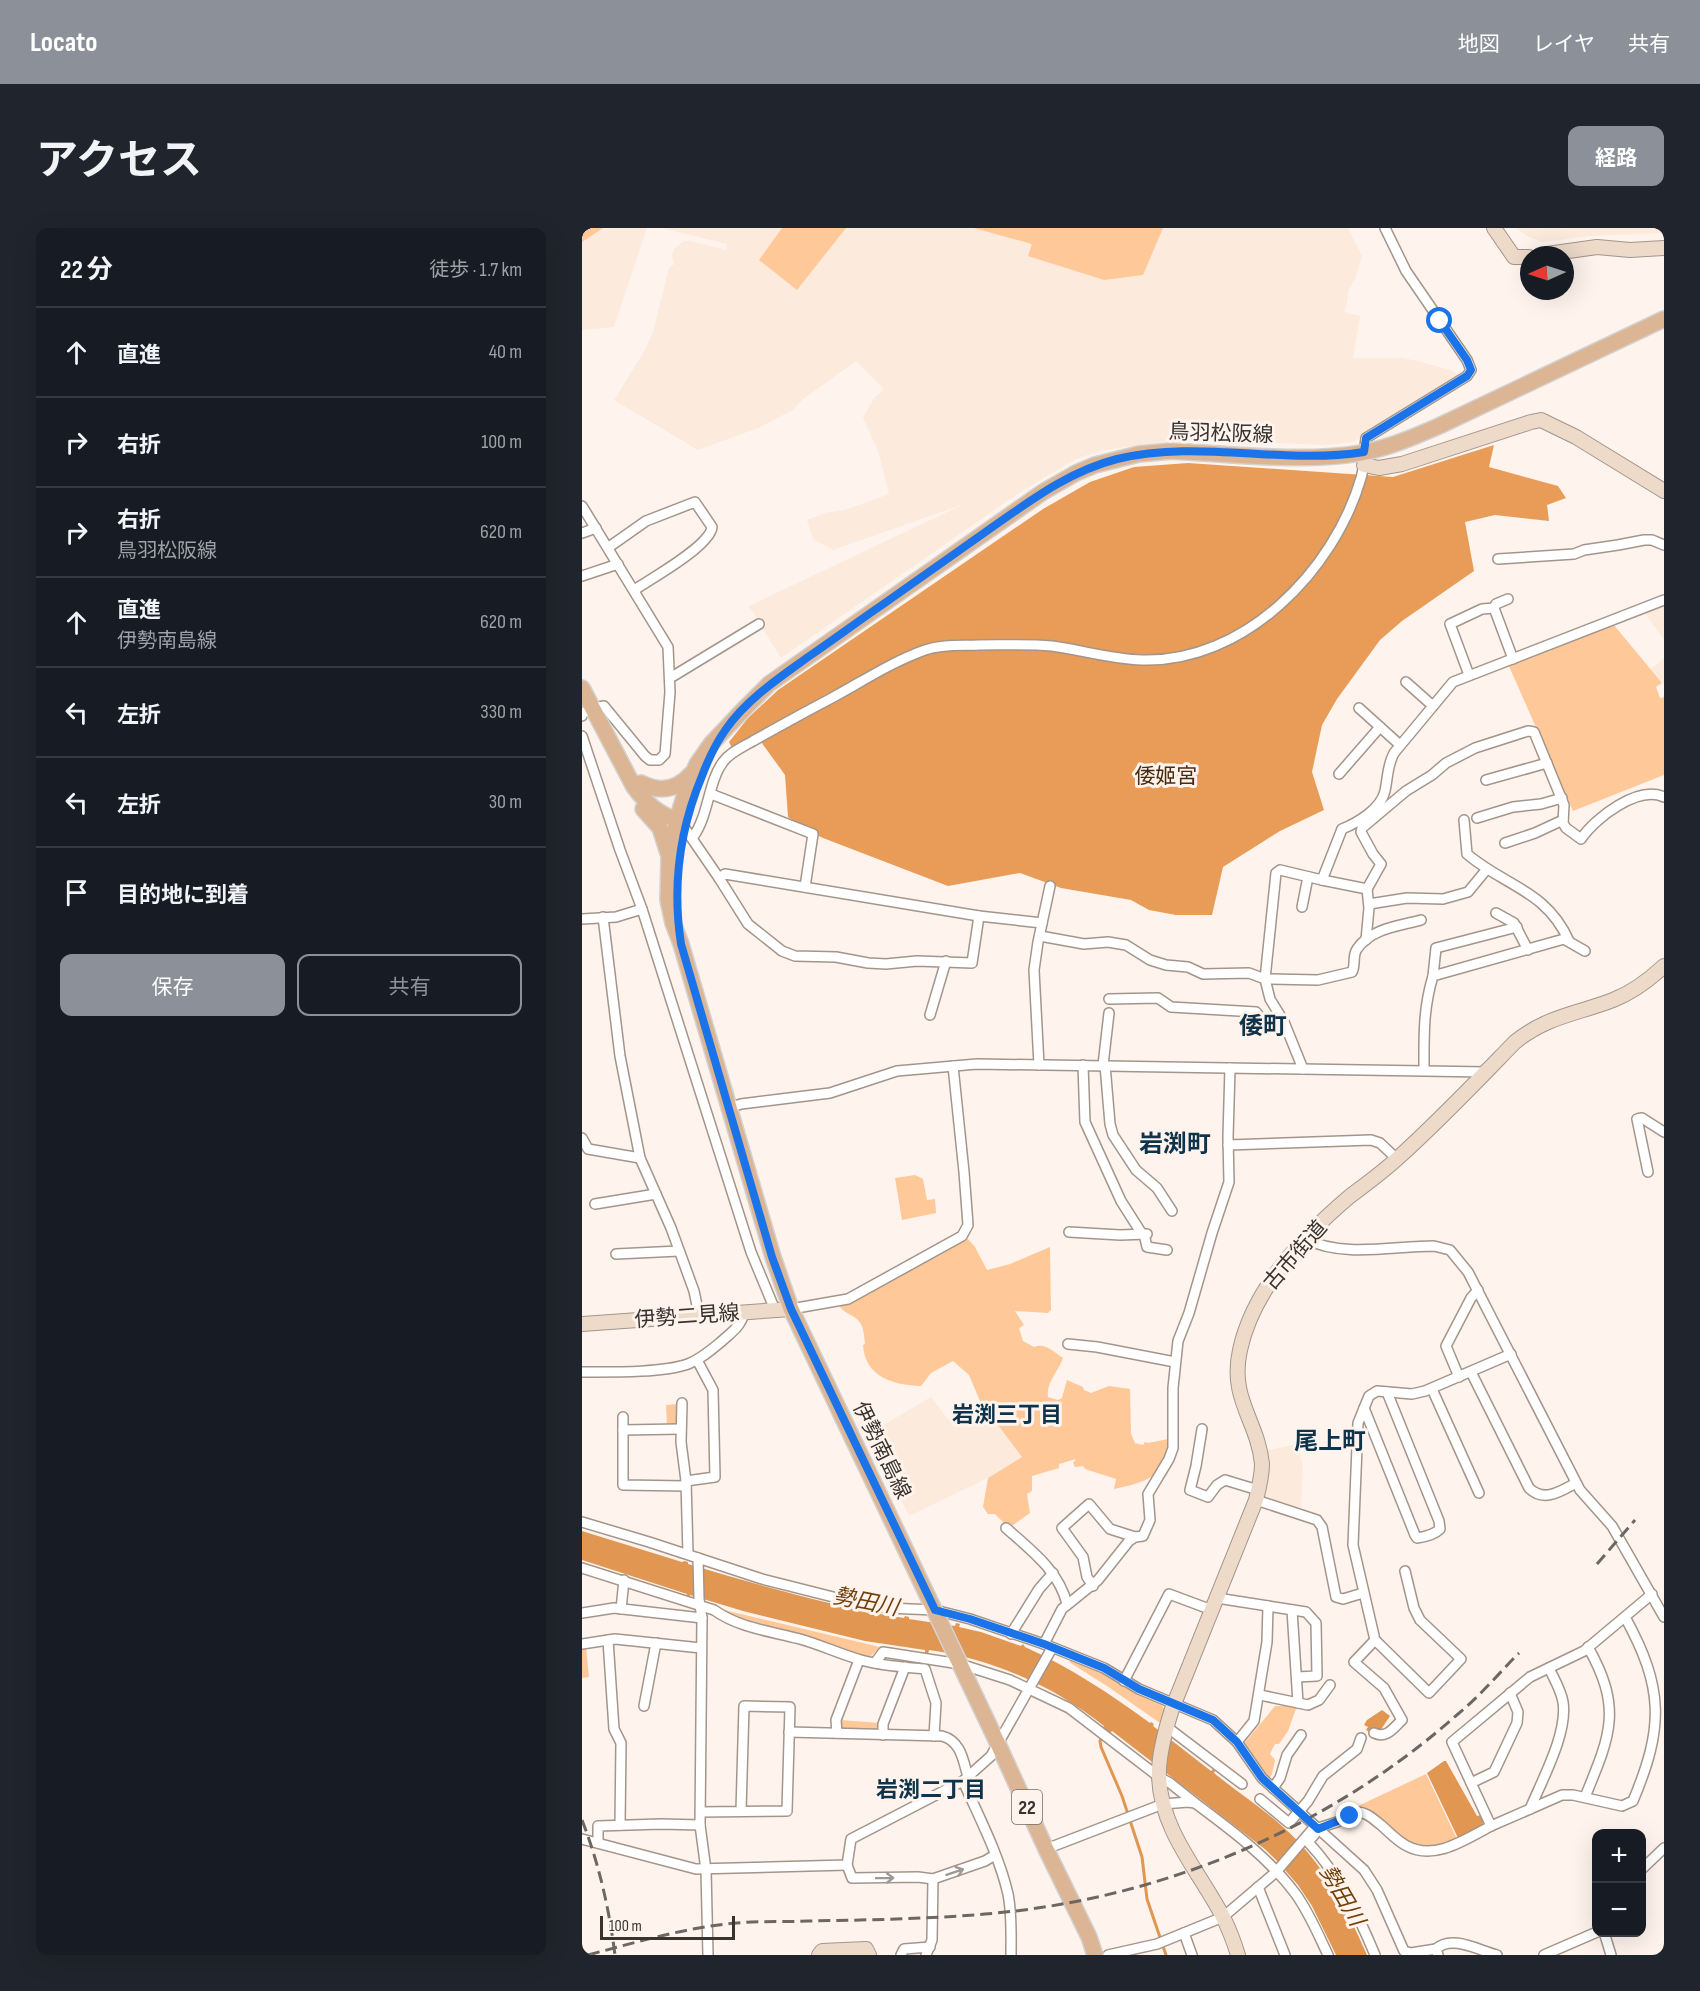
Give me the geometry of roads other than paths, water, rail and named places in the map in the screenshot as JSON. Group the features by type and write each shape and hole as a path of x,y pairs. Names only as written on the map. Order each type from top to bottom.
{"main road":[{"name":"鳥羽松阪線","path":"685,828 687,787 704,752 769,684 1028,502 1076,473 1117,459 1171,451 1364,459 1664,319"},
{"path":"582,688 588,712 621,760 650,793 669,807 685,828"},
{"name":"鳥羽松阪線","path":"685,828 706,765 727,728"},
{"path":"621,760 634,787 644,799 663,815 685,828"},
{"path":"621,760 637,801 660,828 669,859"},
{"path":"640,783 656,789 669,789 681,783 694,771"},
{"name":"伊勢南島線","path":"685,828 669,859 668,900 772,1257 791,1309 937,1614 1046,1850 1089,1937 1095,1955"},
{"name":"伊勢南島線","path":"681,944 676,899 678,862 685,828"}],"street":[{"path":"685,828 700,828 719,768 729,755 885,668 925,650 953,646 1023,644 1053,646 1105,656 1144,660 1194,654 1215,646 1263,620 1299,588 1323,558 1339,531 1356,493 1366,438 1467,376 1471,370 1467,360 1406,271 1385,228"},
{"path":"1494,228 1514,257 1520,257"},
{"path":"1574,250 1597,247 1630,250 1664,248"},
{"path":"1364,459 1379,468 1402,464 1541,420 1576,437 1664,491"},
{"path":"609,547 646,522 695,501 712,527 711,532 698,547 634,590"},
{"path":"582,506 668,647 670,678 664,754 659,760 650,760 604,706 588,712"},
{"path":"582,533 596,528"},
{"path":"1498,559 1574,554 1584,550 1644,540 1652,540 1664,545"},
{"path":"582,576 618,564"},
{"path":"1469,675 1450,624 1482,609 1494,608 1496,604 1508,599"},
{"path":"1322,880 1342,829 1354,824 1373,809 1384,795 1388,763 1400,745 1453,682 1664,600"},
{"path":"1494,608 1514,658"},
{"path":"670,678 759,624"},
{"path":"1406,682 1433,706"},
{"path":"1359,708 1400,745"},
{"path":"1339,774 1380,727"},
{"path":"1366,940 1367,890 1381,864 1361,832 1362,828 1406,791 1432,775 1446,763 1475,748 1528,731 1534,732 1562,798 1563,820 1566,828 1581,839 1589,828 1635,797 1650,793 1664,797"},
{"path":"582,736 642,909 751,1252 775,1310"},
{"path":"1486,780 1547,764"},
{"path":"711,794 813,834 805,886"},
{"path":"1477,818 1513,807 1541,804 1562,798"},
{"path":"1464,820 1467,854 1546,905 1555,915 1569,941"},
{"path":"1504,843 1535,833 1563,820"},
{"path":"685,828 744,920 782,951 795,956 836,957 886,964 907,961 972,963 978,916"},
{"path":"1368,904 1407,898 1443,899 1468,892 1487,869"},
{"path":"1303,1069 1284,1022 1270,999 1265,979 1276,873 1280,870 1367,890"},
{"path":"719,878 725,873 978,916 1042,923"},
{"path":"1302,907 1308,877"},
{"path":"1039,1065 1034,970 1050,886"},
{"path":"582,919 626,915 642,909"},
{"path":"1496,913 1514,923 1527,950"},
{"path":"603,917 620,1056 640,1158 679,1251 694,1291 699,1315"},
{"path":"1040,936 1084,944 1108,942 1126,945 1148,959 1188,967 1203,974 1249,973 1265,979 1318,980 1352,972 1357,950 1366,940 1397,924 1422,920"},
{"path":"1424,1070 1426,998 1433,976 1436,948 1517,927"},
{"path":"1433,976 1564,939 1585,951"},
{"path":"930,1015 946,961"},
{"name":"古市街道","path":"1238,1955 1223,1917 1178,1843 1163,1804 1159,1774 1166,1728 1174,1704 1257,1495 1262,1470 1259,1448 1238,1388 1240,1350 1247,1325 1262,1294 1275,1275 1306,1239 1349,1197 1397,1159 1515,1042 1537,1026 1615,999 1664,966"},
{"path":"1109,999 1158,998 1171,1007 1256,1012 1261,1018 1284,1022"},
{"path":"1109,1013 1104,1065 1113,1135 1136,1170 1157,1188 1172,1211"},
{"path":"729,1108 741,1104 830,1093 897,1071 977,1064 1486,1071"},
{"path":"1083,1065 1085,1122 1121,1201 1145,1234 1147,1246 1167,1250"},
{"path":"791,1309 848,1299 962,1236 968,1225 953,1066"},
{"path":"995,1855 985,1861 933,1879 918,1877 852,1878 846,1865 851,1839 966,1779 991,1756 1030,1688 1048,1648 1057,1618 1067,1604 1094,1586 1129,1541 1145,1534 1148,1526 1148,1494 1173,1448 1171,1419 1178,1341 1189,1313 1229,1182 1230,1068"},
{"path":"1648,1172 1637,1119 1642,1118 1664,1132"},
{"path":"582,1138 585,1150 640,1158"},
{"path":"1228,1145 1371,1140 1380,1143 1397,1159"},
{"path":"595,1204 656,1194"},
{"path":"1069,1232 1145,1234"},
{"path":"1306,1239 1321,1246 1370,1249 1443,1247 1454,1253 1478,1290 1580,1490 1612,1526 1664,1617"},
{"path":"616,1254 679,1251"},
{"path":"1460,1377 1446,1346 1471,1298 1478,1290"},
{"name":"伊勢二見線","path":"582,1324 791,1309"},
{"path":"582,1372 658,1369 680,1366 697,1360 736,1329 744,1313"},
{"path":"1068,1344 1097,1347 1175,1362"},
{"path":"1405,1571 1414,1608 1420,1620 1461,1659 1429,1693 1375,1640 1353,1545 1358,1423 1372,1393 1377,1391 1412,1394 1432,1389 1511,1354"},
{"path":"623,1417 623,1485 686,1484 715,1477 713,1390 697,1360"},
{"path":"1471,1372 1529,1488 1539,1495 1554,1495 1576,1483"},
{"path":"1432,1389 1479,1493"},
{"path":"1364,1408 1415,1535 1420,1538 1437,1532 1440,1529 1438,1521 1387,1392"},
{"path":"682,1403 680,1429 686,1484 688,1554"},
{"path":"623,1430 680,1429"},
{"path":"1202,1429 1190,1490 1208,1497 1217,1485 1226,1480 1317,1520 1322,1527 1336,1597 1343,1599 1363,1593"},
{"path":"1094,1586 1088,1577 1083,1557 1062,1528 1089,1504 1110,1529 1135,1537"},
{"path":"582,1522 688,1554 698,1561 853,1602 970,1619 1104,1668 1124,1681 1213,1720 1237,1742 1262,1778 1300,1812 1315,1830 1331,1839 1367,1874 1377,1890 1404,1951 1437,1952 1441,1945 1452,1943 1497,1955"},
{"path":"1006,1528 1036,1554 1053,1573 1061,1585 1067,1604"},
{"path":"698,1561 699,1602 702,1618 700,1825 706,1870 708,1955"},
{"path":"582,1568 699,1602 725,1618 749,1627 818,1644 859,1660 875,1664 925,1669 936,1703 934,1736"},
{"path":"1011,1634 1039,1589 1053,1573"},
{"path":"621,1609 624,1580"},
{"path":"1124,1681 1169,1594 1214,1604 1268,1606 1306,1612 1316,1623 1317,1676 1296,1677"},
{"path":"1491,1826 1452,1742 1530,1677 1588,1647 1652,1594"},
{"path":"1237,1742 1254,1721 1260,1695 1267,1642 1268,1606"},
{"path":"582,1613 621,1609 702,1618"},
{"path":"1292,1610 1298,1703"},
{"path":"1108,1955 1157,1944 1223,1917 1277,1870 1315,1830 1360,1812 1371,1816 1408,1847 1430,1851 1455,1845 1491,1826 1562,1795 1585,1797 1622,1806 1633,1801 1651,1757 1656,1726 1654,1689 1642,1648 1625,1617"},
{"path":"582,1644 608,1640 701,1648"},
{"path":"608,1640 614,1730 621,1743 620,1826"},
{"path":"1374,1733 1379,1736 1387,1734 1402,1720 1384,1688 1380,1687 1354,1662 1375,1640"},
{"path":"644,1706 656,1643"},
{"path":"1585,1797 1603,1754 1610,1716 1606,1684 1588,1647"},
{"path":"875,1664 883,1652 959,1662 1030,1688 1069,1708 1159,1774 1277,1870 1302,1904 1328,1955"},
{"path":"837,1733 837,1720 859,1660"},
{"path":"882,1735 883,1724 904,1667"},
{"path":"1530,1809 1559,1738 1563,1719 1561,1693 1549,1668"},
{"path":"1260,1695 1308,1705 1317,1702 1330,1685"},
{"path":"1471,1784 1494,1772 1517,1723 1518,1712 1510,1693"},
{"path":"701,1812 787,1810 789,1707 744,1706 741,1811"},
{"path":"1166,1728 1242,1784"},
{"path":"789,1732 947,1737 959,1748 966,1779 1007,1892 1010,1907 1011,1955"},
{"path":"1273,1788 1280,1778 1287,1755 1301,1735"},
{"path":"1260,1799 1289,1823 1300,1812 1323,1776 1357,1749 1361,1738"},
{"path":"1046,1850 1163,1804 1195,1803"},
{"path":"598,1843 598,1826 700,1825"},
{"path":"1315,1830 1308,1842 1342,1886 1359,1916 1375,1955"},
{"path":"582,1839 706,1870 846,1865"},
{"path":"1646,1865 1663,1851"},
{"path":"901,1955 904,1949 928,1951 932,1940 933,1879"},
{"path":"1258,1887 1285,1955"},
{"path":"1184,1933 1192,1955"},
{"path":"1544,1955 1592,1934"},
{"path":"1606,1937 1611,1955"},
{"path":"819,1955 822,1951 866,1949 869,1955"}],"waterway":[{"path":"1103,1735 1100,1741 1101,1747 1122,1796 1142,1857 1147,1899 1166,1955"}],"railway":[{"path":"1597,1564 1635,1520"},
{"path":"588,1955 681,1931 718,1925 941,1917 1050,1906 1114,1893 1177,1875 1238,1852 1297,1825 1353,1792 1407,1755 1458,1714 1519,1653"},
{"path":"582,1820 603,1886 615,1955"}],"district":[{"name":"倭町","path":"1263,1026"},
{"name":"岩渕町","path":"1175,1144"},
{"name":"岩渕三丁目","path":"1007,1414"},
{"name":"尾上町","path":"1330,1441"},
{"name":"岩渕二丁目","path":"931,1789"}],"park label":[{"name":"倭姬宮","path":"1166,776"}],"water label":[{"name":"勢田川","path":"866,1601"},
{"name":"勢田川","path":"1343,1895"}]}
